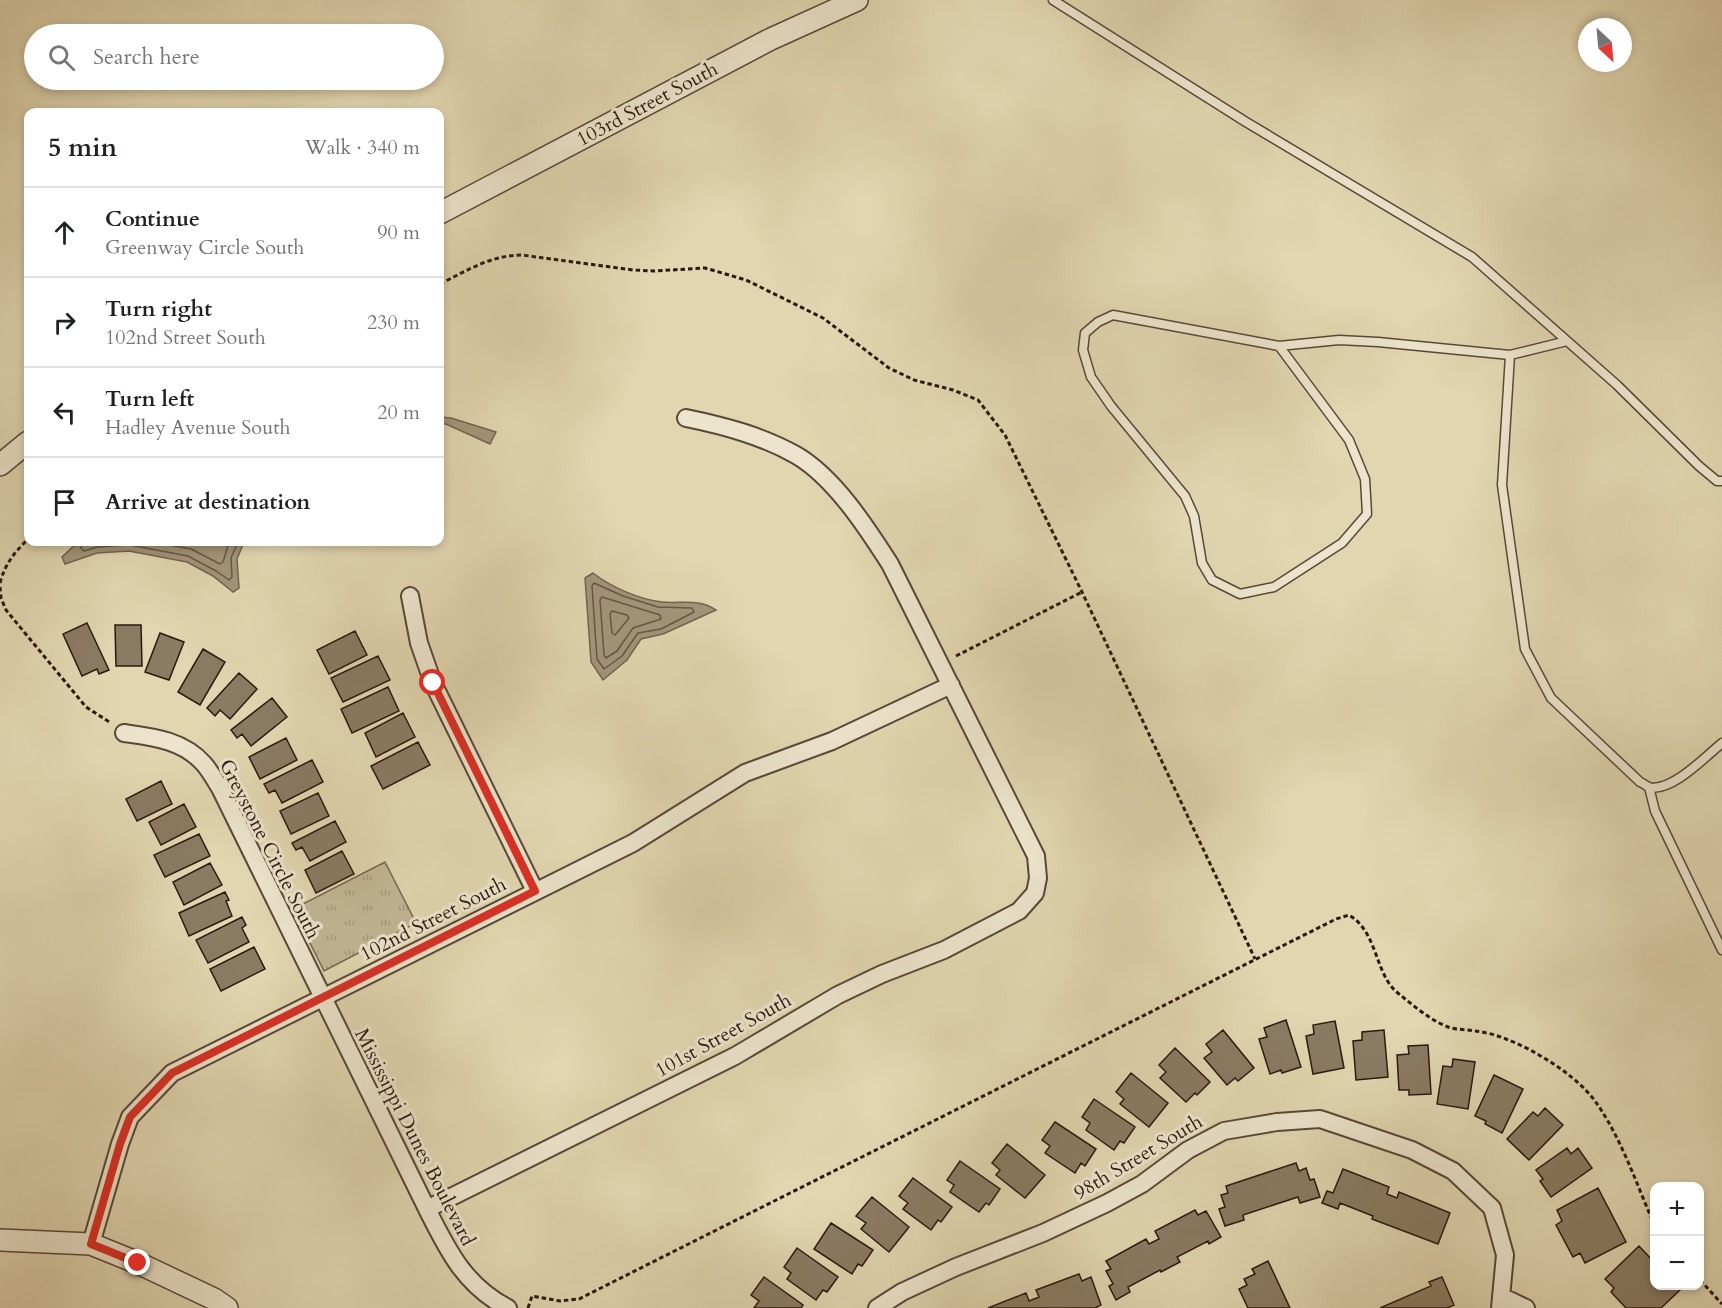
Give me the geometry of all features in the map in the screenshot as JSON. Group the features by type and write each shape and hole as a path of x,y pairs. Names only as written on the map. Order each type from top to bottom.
{"street":[{"name":"103rd Street South","path":"444,211 771,39 857,0"},
{"path":"686,418 751,434 798,456 828,481 864,524 890,564 951,684"},
{"path":"0,465 24,445"},
{"path":"410,597 419,644 433,683 535,891"},
{"name":"102nd Street South","path":"91,1244 130,1117 172,1073 633,843 745,773 832,741 951,684"},
{"name":"101st Street South","path":"427,1209 735,1056 838,995 882,974 944,950 1019,911 1035,893 1038,878 1036,856 951,684"},
{"name":"Greystone Circle South","path":"124,733 162,738 184,748 203,763 220,788 323,998"},
{"name":"Mississippi Dunes Boulevard","path":"323,998 456,1264 477,1288 508,1308"},
{"name":"98th Street South","path":"877,1308 902,1292 956,1267 1043,1233 1107,1203 1142,1184 1188,1150 1224,1131 1277,1122 1320,1119 1412,1150 1453,1171 1492,1208 1505,1256 1501,1302"},
{"path":"0,1240 91,1244 138,1263 214,1299 227,1308"},
{"path":"1501,1302 1526,1308"}],"lane":[{"path":"1053,0 1246,122 1472,257 1617,385 1699,466 1720,481 1722,491"},
{"path":"1279,346 1349,441 1365,479 1366,514 1342,543 1274,587 1240,594 1212,580 1202,563 1194,516 1185,496 1111,406 1091,377 1083,350 1085,333 1098,322 1113,315 1279,346 1339,340 1510,355 1568,341"},
{"path":"1510,355 1502,485 1525,649 1551,698 1649,787 1660,821 1722,950"},
{"path":"1649,787 1661,786 1681,778 1722,743"}],"path":[{"path":"444,282 504,255 522,255 633,270 705,268 746,280 823,318 889,368 914,380 953,390 978,400 1005,435 1082,592 1255,959"},
{"path":"24,543 4,568 0,585 1,598 6,610 86,707 124,733"},
{"path":"956,656 1082,592"},
{"path":"528,1308 532,1296 560,1301 579,1299 1255,959 1336,919 1349,915 1358,920 1368,935 1391,988 1420,1011 1449,1028 1475,1030 1506,1039 1576,1080 1595,1101 1617,1139 1650,1215"},
{"path":"1704,1284 1722,1304"}],"green space":[{"path":"385,862 416,923 324,971 293,909"}],"water":[{"path":"444,417 496,432 490,444 444,424"},
{"path":"74,546 242,546 237,559 239,588 233,592 213,576 187,562 129,551 97,553 65,564 62,557"},
{"path":"593,573 616,588 634,595 662,602 703,604 716,610 663,634 641,639 627,660 603,680 591,662 585,578"}],"building":[{"path":"87,623 109,670 99,674 97,669 82,676 63,634"},
{"path":"115,625 141,625 142,666 116,666"},
{"path":"355,631 367,655 329,674 317,650"},
{"path":"160,633 184,642 169,680 145,672"},
{"path":"203,649 225,662 200,705 178,692"},
{"path":"378,656 390,680 343,702 331,678"},
{"path":"239,673 257,689 230,719 220,710 215,716 207,708"},
{"path":"388,687 399,711 352,733 341,709"},
{"path":"272,698 287,717 251,746 242,734 237,738 231,730"},
{"path":"403,713 415,737 376,757 365,733"},
{"path":"286,738 297,760 260,779 249,757"},
{"path":"418,742 430,765 383,789 371,766"},
{"path":"312,760 323,782 282,803 275,790 269,793 264,784"},
{"path":"161,781 172,804 137,821 126,799"},
{"path":"318,793 329,816 291,834 280,811"},
{"path":"184,804 196,827 161,845 149,822"},
{"path":"335,821 346,842 310,861 302,847 296,850 292,843"},
{"path":"199,834 210,856 165,877 154,855"},
{"path":"342,851 354,874 316,893 305,870"},
{"path":"210,863 222,885 184,905 173,882"},
{"path":"225,892 232,916 189,936 179,913"},
{"path":"242,917 246,925 242,928 249,942 208,963 196,940"},
{"path":"254,947 265,969 221,991 210,969"},
{"path":"1286,1020 1301,1067 1270,1074 1259,1039 1267,1037 1264,1028"},
{"path":"1335,1021 1344,1068 1313,1074 1306,1036 1314,1034 1313,1025"},
{"path":"1223,1030 1254,1068 1238,1081 1235,1078 1227,1085 1204,1058 1212,1052 1206,1044"},
{"path":"1384,1030 1388,1077 1356,1080 1353,1041 1362,1040 1362,1032"},
{"path":"1428,1045 1431,1094 1409,1095 1409,1090 1399,1090 1397,1055 1409,1054 1408,1046"},
{"path":"1175,1048 1210,1082 1186,1102 1160,1078 1166,1072 1159,1065"},
{"path":"1453,1059 1475,1062 1468,1109 1437,1104 1443,1066 1452,1067"},
{"path":"1131,1073 1168,1103 1149,1127 1120,1104 1124,1099 1116,1092"},
{"path":"1494,1075 1523,1089 1502,1133 1475,1116"},
{"path":"1094,1099 1135,1127 1124,1143 1120,1141 1114,1150 1086,1130 1090,1123 1082,1117"},
{"path":"1545,1108 1563,1125 1529,1160 1507,1139 1533,1112 1538,1116"},
{"path":"1055,1122 1096,1149 1085,1166 1081,1163 1075,1173 1045,1153 1050,1146 1042,1140"},
{"path":"1007,1144 1045,1175 1025,1198 996,1175 1000,1170 992,1163"},
{"path":"1567,1148 1571,1154 1578,1148 1592,1168 1551,1197 1540,1181 1543,1179 1536,1170"},
{"path":"960,1161 1000,1189 989,1205 986,1203 979,1212 950,1192 954,1185 947,1180"},
{"path":"1296,1163 1299,1171 1306,1168 1310,1180 1314,1179 1320,1197 1300,1203 1298,1197 1243,1215 1244,1220 1225,1226 1219,1209 1225,1207 1221,1195 1228,1193 1226,1186"},
{"path":"1343,1169 1389,1187 1387,1194 1397,1198 1399,1192 1450,1213 1438,1244 1372,1219 1373,1216 1340,1203 1338,1209 1322,1203 1327,1191 1333,1193"},
{"path":"913,1178 952,1207 941,1222 938,1220 931,1230 903,1209 908,1203 899,1196"},
{"path":"1598,1188 1626,1242 1585,1263 1580,1253 1573,1257 1556,1225 1562,1221 1557,1210"},
{"path":"872,1197 909,1227 889,1252 861,1229 866,1223 856,1216"},
{"path":"1195,1210 1198,1215 1206,1211 1221,1237 1177,1257 1180,1262 1128,1287 1130,1292 1116,1300 1109,1286 1113,1284 1106,1271 1111,1269 1106,1261 1146,1239 1149,1244 1159,1239 1155,1231"},
{"path":"831,1223 873,1250 862,1266 858,1264 852,1274 814,1249"},
{"path":"1639,1246 1650,1258 1650,1290 1680,1290 1661,1308 1626,1308 1611,1292 1614,1288 1605,1279"},
{"path":"797,1248 838,1277 827,1292 823,1290 816,1300 787,1279 791,1273 784,1267"},
{"path":"1268,1261 1290,1308 1248,1308 1239,1289 1247,1285 1244,1279 1255,1274 1252,1269"},
{"path":"1079,1274 1082,1281 1091,1277 1101,1305 1095,1308 988,1308 1026,1293 1029,1301 1039,1297 1036,1290"},
{"path":"764,1277 803,1305 801,1308 754,1308 759,1301 751,1295"},
{"path":"1442,1277 1454,1305 1447,1308 1380,1308 1431,1286 1429,1282"}],"route":[{"path":"138,1263 91,1244 130,1117 172,1073 535,891 433,683"}]}
